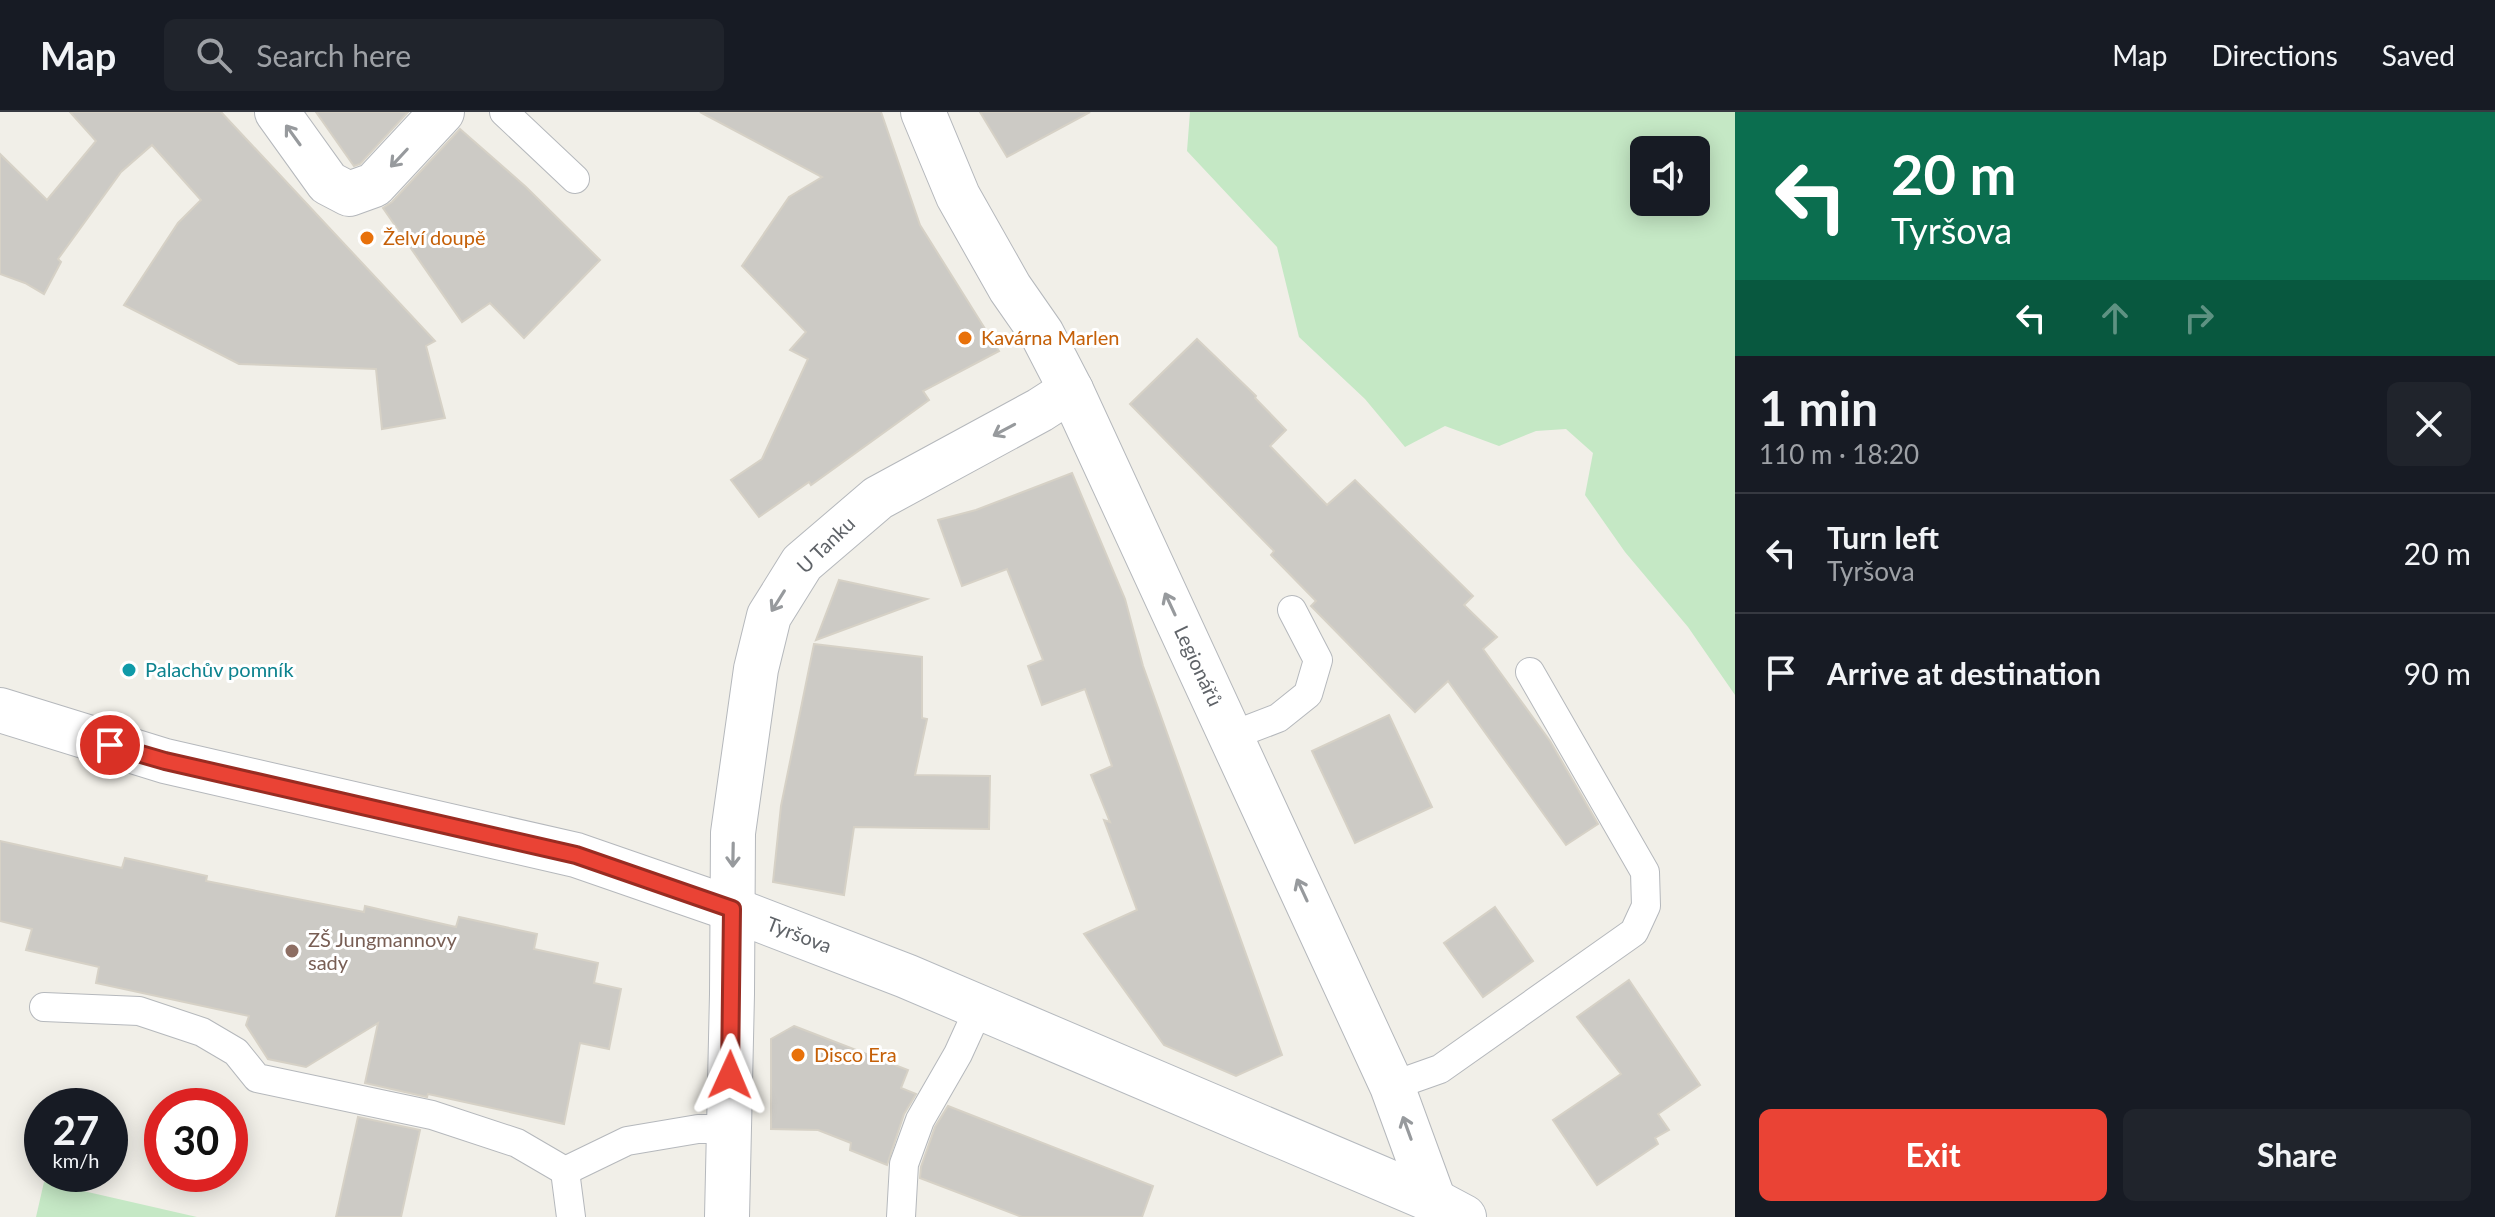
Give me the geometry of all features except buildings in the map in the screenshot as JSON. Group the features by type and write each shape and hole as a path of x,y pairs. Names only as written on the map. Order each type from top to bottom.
{"street":[{"path":"277,112 328,183 349,194 374,185 442,112"},
{"name":"Legionářů","path":"923,112 958,196 1010,288 1042,334 1071,390 1449,1209"},
{"name":"U Tanku","path":"727,1217 733,833 756,669 769,616 802,563 878,498 1071,390"},
{"name":"Tyršova","path":"0,710 165,761 576,855 732,909 906,976 1449,1209"}],"lane":[{"path":"504,112 575,179"},
{"path":"1231,736 1278,718 1308,694 1318,660 1292,610"},
{"path":"1392,1086 1440,1069 1592,963 1634,932 1646,906 1645,872 1530,672"},
{"path":"44,1007 139,1011 202,1032 236,1052 257,1078 432,1115 517,1143 565,1171"},
{"path":"901,1217 904,1164 920,1120 958,1054 979,1008"},
{"path":"565,1171 627,1141 698,1129 729,1129"},
{"path":"565,1171 571,1217"}],"green space":[{"path":"1190,112 1735,112 1735,695 1688,627 1625,552 1585,495 1593,453 1566,429 1536,431 1499,446 1445,426 1405,447 1365,399 1299,337 1277,247 1187,151"},
{"path":"42,1192 88,1192 197,1217 36,1217"}],"place":[{"name":"Želví doupě","path":"367,238"},
{"name":"Kavárna Marlen","path":"965,338"},
{"name":"Palachův pomník","path":"129,670"},
{"name":"ZŠ Jungmannovy sady","path":"292,951"},
{"name":"Disco Era","path":"798,1055"}],"route":[{"path":"110,745 165,761 576,855 732,909 730,1075"}]}
